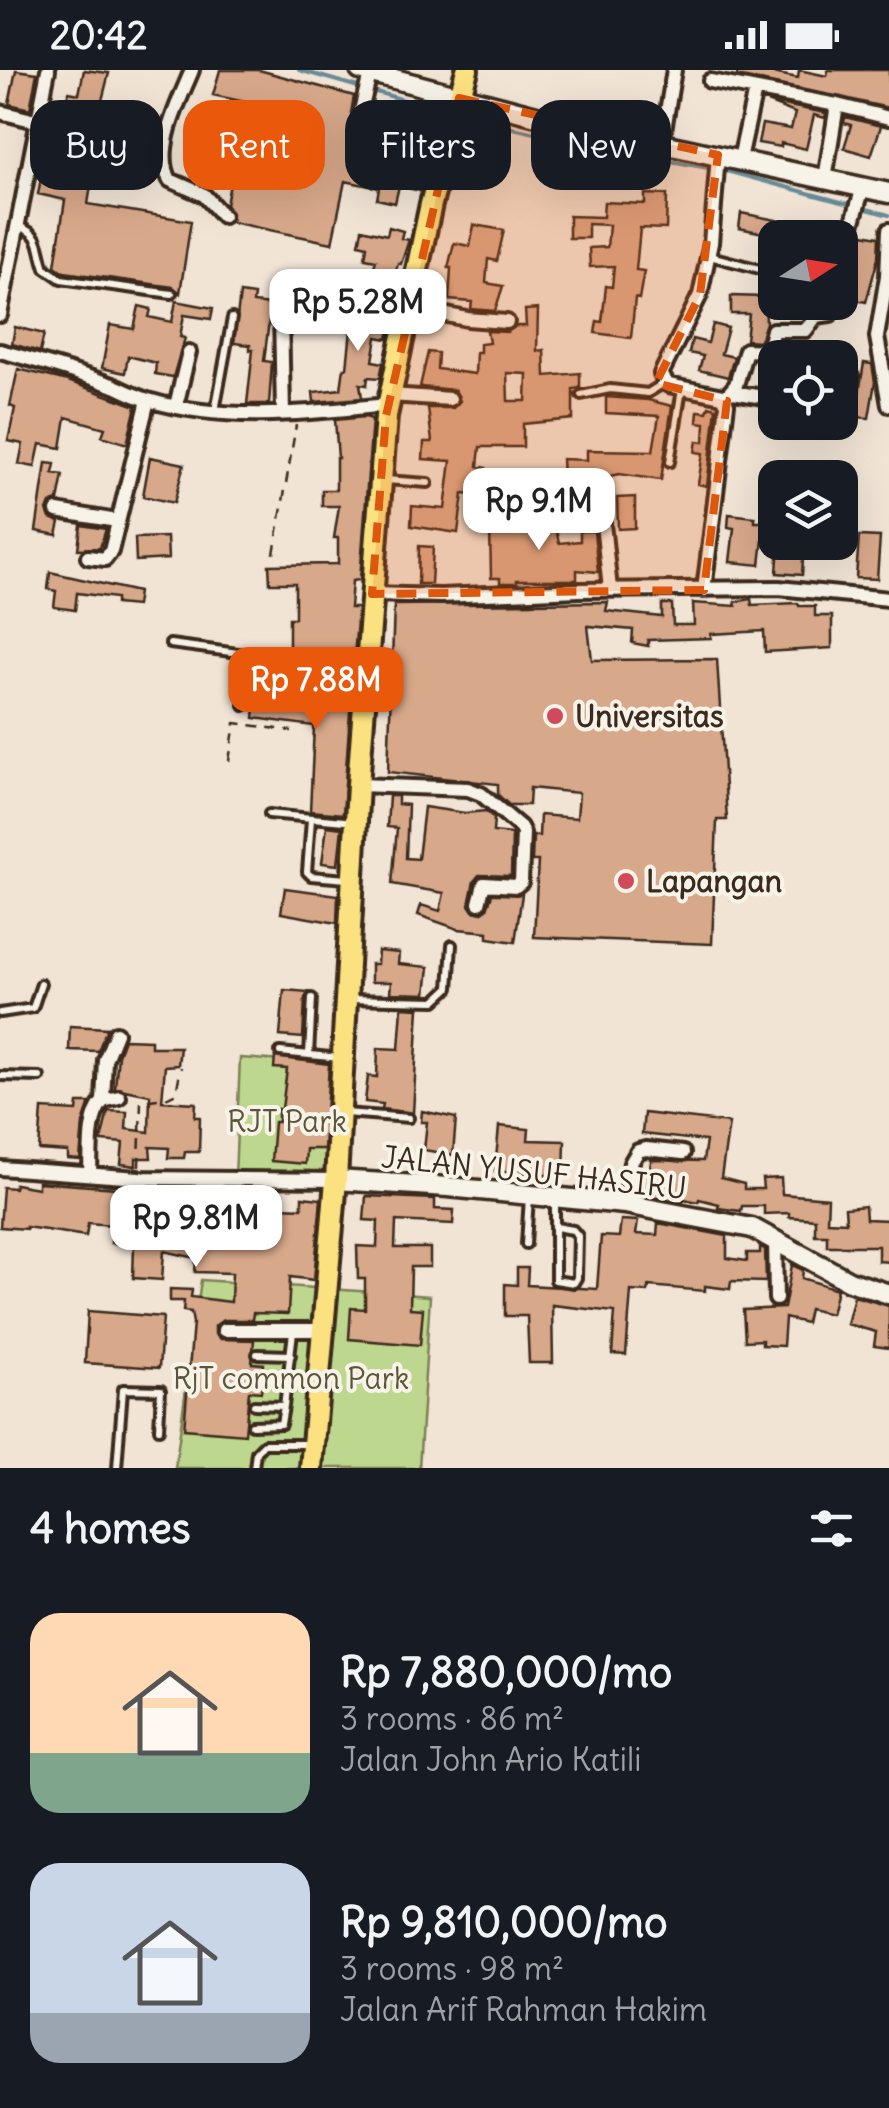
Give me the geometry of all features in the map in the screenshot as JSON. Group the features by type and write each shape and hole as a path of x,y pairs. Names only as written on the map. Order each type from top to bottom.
{"main road":[{"path":"458,100 467,70"},
{"path":"366,81 429,100"},
{"path":"671,146 717,165 740,159 825,179 859,200 889,193"},
{"path":"311,1468 336,1180 379,480 407,307 436,190"},
{"name":"JALAN YUSUF HASIRU","path":"336,1180 625,1204 752,1228 849,1281 889,1294"}],"street":[{"path":"41,100 48,70"},
{"path":"192,70 173,122 164,165 170,180 204,195 223,216"},
{"path":"669,100 674,70"},
{"path":"710,82 889,118"},
{"path":"740,159 754,90"},
{"path":"825,179 837,105"},
{"path":"0,112 30,120"},
{"path":"0,315 30,152"},
{"path":"717,165 700,294 662,369 664,383 758,398"},
{"path":"853,220 859,200"},
{"path":"889,230 887,276 877,328 889,404"},
{"path":"407,307 506,322"},
{"path":"281,312 291,414"},
{"path":"704,590 727,404 746,350 768,350 774,330 808,329 814,320"},
{"path":"0,351 148,400 215,412 291,414 389,400 450,399"},
{"path":"176,406 189,352"},
{"path":"88,557 107,558 148,400"},
{"path":"590,493 602,514 610,589"},
{"path":"56,511 117,522"},
{"path":"372,594 441,596 779,588 889,599"},
{"path":"358,785 468,789 481,794 520,826 521,882 516,886 484,884 480,903"},
{"path":"103,1101 105,1060 116,1033"},
{"path":"90,1172 96,1108 103,1101 119,1097"},
{"path":"625,1204 631,1163 638,1151 683,1153"},
{"path":"0,1168 139,1178 336,1180"},
{"path":"775,1238 776,1299"},
{"path":"224,1330 322,1330"}],"lane":[{"path":"16,226 32,232 39,242 45,268 62,279 172,294"},
{"path":"708,256 758,268"},
{"path":"215,412 232,318"},
{"path":"581,395 610,389 648,392 664,383"},
{"path":"670,462 682,388"},
{"path":"379,480 428,483"},
{"path":"170,644 276,658 289,670 366,678"},
{"path":"244,706 248,654"},
{"path":"269,814 356,822"},
{"path":"311,820 307,872 311,876 353,878"},
{"path":"346,999 435,1001 450,988 452,945"},
{"path":"0,1013 33,1008 41,984"},
{"path":"309,1054 312,998"},
{"path":"280,1052 341,1058"},
{"path":"0,1076 40,1076"},
{"path":"339,1113 409,1118"},
{"path":"526,1244 529,1196"},
{"path":"555,1198 554,1280 574,1284 578,1236 574,1230 556,1228"},
{"path":"252,1425 281,1424 293,1332"},
{"path":"257,1354 290,1355"},
{"path":"117,1468 124,1389 162,1390 159,1429"},
{"path":"254,1404 284,1406"},
{"path":"254,1468 256,1452 264,1444 313,1444"}],"path":[{"path":"274,554 291,414"},
{"path":"229,761 235,723 292,731"},
{"path":"139,1178 141,1101 176,1093 181,1066"}],"highlighted area":[{"path":"459,98 718,155 700,295 656,383 727,401 704,590 372,594 386,416"}],"green space":[{"name":"RJT Park","path":"240,1058 341,1065 332,1180 235,1178"},
{"name":"RjT common Park","path":"201,1280 430,1296 419,1468 175,1468"}],"building":[{"path":"16,70 37,73 30,109 9,104"},
{"path":"84,70 109,73 102,100 67,100 69,92 79,94"},
{"path":"220,70 259,70 354,96 353,100 345,100 345,181 332,243 231,222 232,213 226,205 229,190 325,190 325,100 236,100 213,95"},
{"path":"738,70 798,78 799,70 827,76 828,70 889,70 889,108 737,76"},
{"path":"767,102 826,113 825,118 814,115 806,149 758,143 762,124 791,129 795,113"},
{"path":"845,117 881,126 871,156 844,148 851,125 844,123"},
{"path":"39,190 90,190 88,204 191,221 180,293 173,287 64,272 55,266 65,200 38,194"},
{"path":"379,190 398,190 395,203 377,199"},
{"path":"645,194 667,195 666,229 640,228 636,270 644,271 639,299 635,298 631,338 595,333 597,321 602,322 606,286 612,287 614,266 590,267 589,248 607,247 609,225 588,224 588,238 569,238 569,216 603,217 604,202 645,204"},
{"path":"741,213 776,220 758,220 758,232 739,228"},
{"path":"474,225 504,230 497,261 488,259 486,283 503,286 495,311 471,309 472,302 449,300 448,268 454,243 470,246"},
{"path":"389,227 403,231 401,238 409,240 392,287 370,281 376,260 365,258 367,246 359,244 362,229 387,235"},
{"path":"863,234 879,237 878,258 866,302 858,300 858,247"},
{"path":"240,293 254,295 253,303 271,305 264,361 272,362 269,404 247,404 253,350 250,345 234,343"},
{"path":"731,296 758,297 758,320 766,320 760,340 746,340 749,314 731,314"},
{"path":"176,301 213,308 211,319 184,315 180,337 185,338 173,377 155,374 156,363 128,356 125,373 102,368 110,325 134,329 139,306 151,309 149,317 172,322"},
{"path":"336,308 392,320 388,339 377,337 373,361 383,363 380,378 368,377 367,385 360,384 362,398 314,402 313,392 341,389 347,368 351,330 332,326"},
{"path":"538,309 537,351 544,350 545,376 580,373 580,388 573,389 573,419 523,424 523,447 480,447 478,466 486,468 481,496 463,494 458,533 411,526 412,506 445,509 451,461 423,459 424,442 432,442 428,408 453,408 460,401 455,390 420,387 428,352 438,353 437,369 475,374 476,352 480,352 480,344 489,343 487,331 507,332 516,326 526,326 525,310","holes":["507,373 527,374 526,401 508,401"]},
{"path":"713,324 728,328 721,354 734,357 728,377 699,370 703,356 689,353 692,339 708,343"},
{"path":"15,327 44,334 40,352 12,344"},
{"path":"864,363 872,364 875,382 869,418 858,417"},
{"path":"18,369 68,381 136,406 127,444 102,436 105,428 66,417 61,448 40,444 35,467 19,464 23,444 8,441"},
{"path":"606,397 672,406 661,480 619,474 610,476 610,483 577,483 576,494 564,493 562,459 587,460 587,450 653,451 659,416 606,413"},
{"path":"709,406 716,408 707,486 698,484 703,453 695,452 697,441 704,442 705,423 697,422 698,411 707,412"},
{"path":"372,419 360,580 352,581 350,608 358,608 353,669 311,665 311,650 289,650 289,618 295,618 295,583 270,583 269,565 338,564 338,538 334,538 339,506 322,506 322,490 336,490 335,420"},
{"path":"150,457 184,464 174,503 143,496"},
{"path":"46,463 55,464 53,473 63,475 58,501 47,510 50,518 60,522 57,535 36,531"},
{"path":"635,497 635,528 618,529 617,498"},
{"path":"543,511 552,511 559,543 580,541 580,531 594,531 598,572 577,570 577,580 500,583 500,578 491,578 490,527 544,524"},
{"path":"729,514 755,517 760,565 730,562 734,528 728,527"},
{"path":"81,525 106,529 100,548 78,549"},
{"path":"859,536 880,537 877,579 856,578"},
{"path":"167,537 168,559 136,561 135,538"},
{"path":"419,546 433,547 431,584 418,584"},
{"path":"778,560 803,560 802,575 777,573"},
{"path":"50,572 138,592 136,606 116,604 116,598 77,593 75,610 54,607 56,591 48,589"},
{"name":"Universitas","path":"751,599 752,605 815,606 815,616 832,616 832,648 765,652 764,631 648,640 648,646 632,643 633,630 588,626 592,660 717,659 727,820 717,820 712,944 534,937 538,861 532,861 533,836 539,836 540,815 577,818 579,793 530,788 529,805 509,805 498,795 498,784 388,772 394,605 608,602 606,611 662,617 662,604 672,604 673,625 694,625 693,603 736,606 735,602"},
{"path":"259,666 276,667 273,708 301,710 305,678 352,683 343,814 310,811 314,726 254,718"},
{"path":"389,796 398,796 398,804 408,805 406,858 418,859 424,807 465,813 486,811 494,818 493,832 512,834 511,876 479,875 469,905 481,913 487,909 492,894 522,894 515,942 488,938 488,932 458,929 418,915 421,905 440,911 444,893 392,884 397,828 387,827"},
{"path":"327,826 342,828 338,865 322,863"},
{"path":"285,888 338,895 337,923 281,913"},
{"path":"378,951 399,953 398,964 429,967 426,994 390,993 391,982 371,982 371,964 377,964"},
{"path":"284,990 309,992 305,998 303,1038 280,1036"},
{"path":"402,1007 419,1008 413,1113 382,1109 383,1104 365,1102 368,1076 377,1077 378,1048 399,1049"},
{"path":"70,1026 107,1028 98,1051 69,1050"},
{"path":"124,1039 151,1040 151,1047 180,1047 178,1065 165,1066 162,1101 196,1103 195,1117 200,1117 199,1152 185,1152 184,1158 168,1158 169,1148 150,1147 151,1158 136,1158 136,1166 121,1164 123,1143 101,1141 108,1111 127,1112 126,1129 149,1132 150,1095 115,1088 118,1055"},
{"path":"275,1057 329,1064 324,1149 306,1149 305,1164 271,1161 274,1122 278,1122 278,1109 282,1109 287,1069 274,1068"},
{"path":"78,1103 90,1103 83,1123 80,1160 68,1159 68,1152 39,1150 42,1109 77,1111"},
{"path":"422,1111 456,1118 453,1155 424,1150 427,1122 421,1122"},
{"path":"644,1113 729,1123 721,1178 744,1184 744,1189 763,1189 762,1179 781,1178 782,1194 828,1198 827,1221 846,1222 845,1208 865,1206 866,1219 889,1220 889,1262 878,1261 878,1246 827,1246 827,1235 815,1235 815,1219 789,1217 789,1213 764,1214 764,1206 742,1206 741,1211 718,1208 719,1204 699,1199 683,1202 641,1194 644,1169 650,1170 651,1160 703,1161 706,1141 642,1134"},
{"path":"499,1126 529,1129 528,1140 565,1141 564,1176 495,1171"},
{"path":"38,1182 129,1189 129,1195 153,1198 154,1224 166,1224 167,1188 187,1192 187,1188 197,1189 196,1195 229,1198 230,1191 271,1191 270,1197 282,1199 281,1207 302,1208 302,1197 321,1199 314,1280 290,1277 288,1314 253,1313 252,1320 223,1320 215,1326 220,1339 254,1340 252,1363 264,1364 263,1371 275,1372 274,1386 262,1385 261,1392 249,1391 245,1434 184,1429 193,1323 191,1312 183,1311 184,1301 170,1301 170,1289 192,1290 191,1297 231,1302 232,1273 195,1272 196,1258 164,1251 162,1280 133,1278 134,1245 111,1243 112,1225 88,1223 86,1236 0,1227 3,1187 14,1188 15,1184 38,1188"},
{"path":"366,1196 435,1199 435,1209 454,1210 453,1224 396,1221 395,1248 430,1248 430,1267 411,1267 410,1308 423,1309 420,1345 349,1339 351,1308 365,1309 365,1279 358,1279 357,1246 377,1247 378,1221 364,1220"},
{"path":"621,1220 638,1221 636,1234 657,1235 658,1223 727,1236 727,1258 747,1261 747,1253 760,1253 760,1247 765,1249 766,1282 731,1281 730,1289 705,1286 705,1291 649,1286 648,1292 631,1291 626,1355 612,1354 615,1312 552,1305 553,1363 529,1363 527,1316 505,1316 505,1284 517,1285 517,1268 528,1268 527,1285 597,1289 601,1236 619,1237"},
{"path":"792,1265 803,1270 802,1278 837,1289 831,1314 809,1309 806,1323 785,1318 783,1346 762,1345 762,1340 745,1341 743,1310 784,1308"},
{"path":"854,1296 889,1306 889,1348 874,1346 876,1332 847,1324"},
{"path":"88,1311 163,1317 159,1368 85,1363"}],"waterway":[{"path":"299,70 404,100"},
{"path":"511,128 730,172 889,215"}],"place":[{"name":"Universitas","path":"555,716"},
{"name":"Lapangan","path":"626,881"}]}
